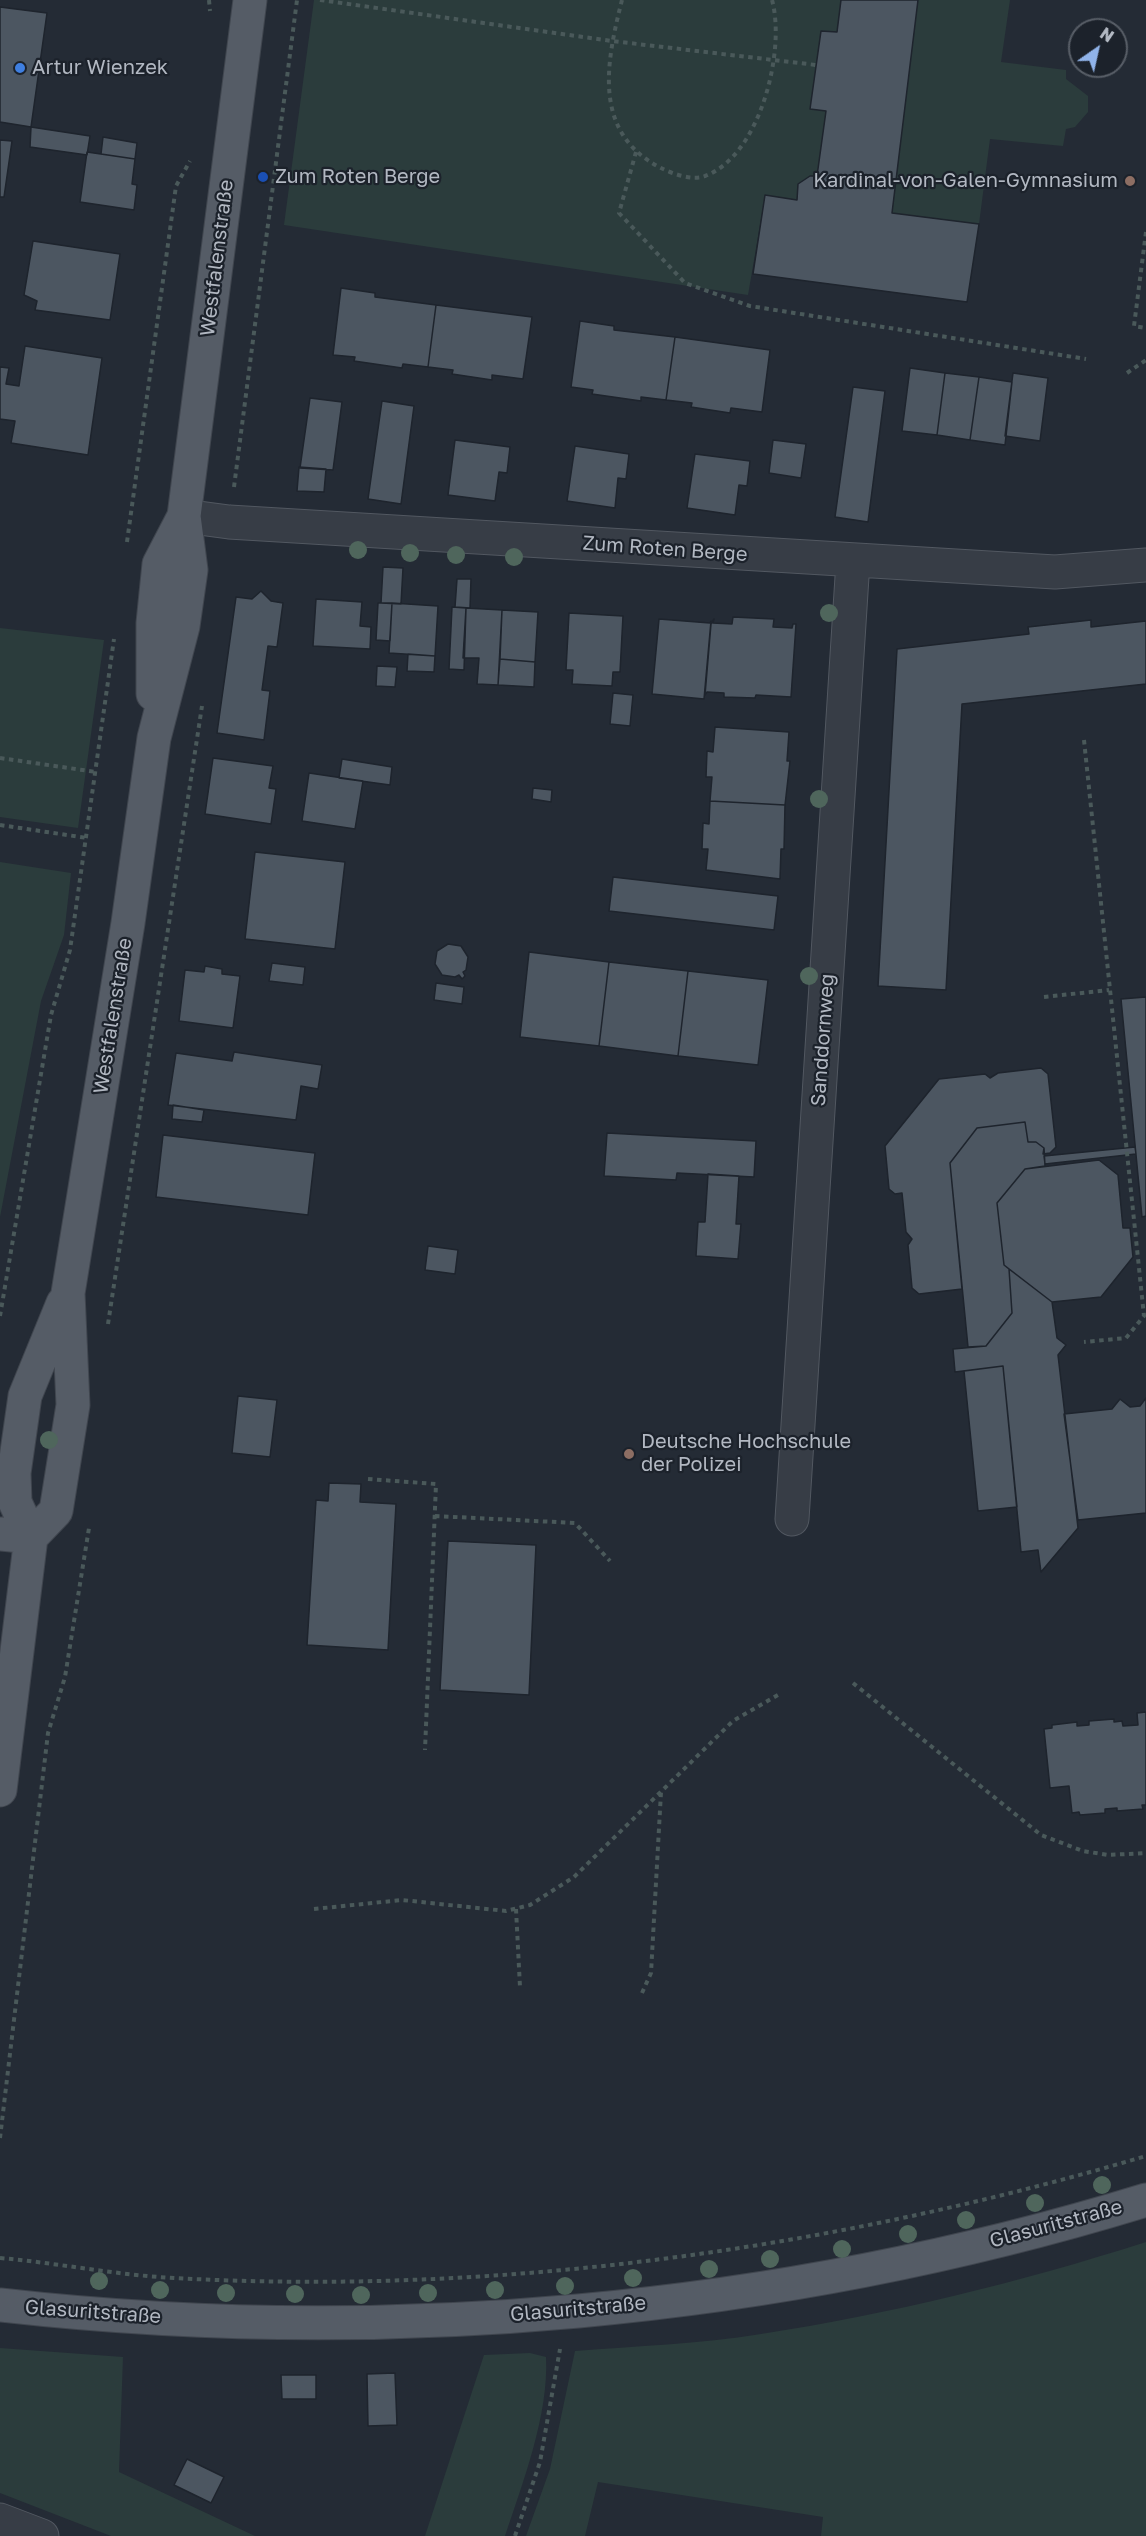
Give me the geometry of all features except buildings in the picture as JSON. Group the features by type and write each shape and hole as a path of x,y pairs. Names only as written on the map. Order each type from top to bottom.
{"main road":[{"name":"Westfalenstraße","path":"16,1535 56,1510 73,1405 68,1293 128,923 154,738 153,623 159,564 184,516 250,0"},
{"name":"Westfalenstraße","path":"16,1535 14,1473 25,1396 68,1293"},
{"path":"0,1790 16,1535"},
{"name":"Glasuritstraße","path":"0,2305 85,2314 296,2322 454,2319 561,2312 705,2296 819,2278 954,2251 1088,2218 1146,2200"}],"street":[{"name":"Zum Roten Berge","path":"184,516 229,522 1054,572 1146,565"},
{"name":"Sanddornweg","path":"792,1519 853,561"},
{"path":"0,2520 42,2536"}],"path":[{"path":"209,0 210,19"},
{"path":"229,522 297,0"},
{"path":"320,0 612,41 772,61 816,64"},
{"path":"622,0 612,41 609,76 614,120 625,142 643,159 674,175 704,177 731,159 749,134 766,96 776,14 772,0"},
{"path":"636,152 619,213 685,283 750,306 1086,359"},
{"path":"126,552 176,186 190,165 191,154"},
{"path":"1146,232 1134,326 1146,328"},
{"path":"1127,373 1146,360"},
{"path":"0,1316 51,1015 70,950 116,631"},
{"path":"107,1334 203,699"},
{"path":"1084,740 1145,1317 1126,1338 1084,1342"},
{"path":"0,758 96,772"},
{"path":"0,825 87,838"},
{"path":"1044,997 1109,990"},
{"path":"368,1479 436,1484 424,1750"},
{"path":"435,1516 575,1523 610,1561"},
{"path":"0,2138 48,1733 65,1677 90,1521"},
{"path":"853,1683 1041,1834 1083,1851 1108,1855 1146,1853"},
{"path":"314,1909 402,1900 506,1911 530,1905 574,1877 733,1721 778,1695"},
{"path":"642,1993 651,1973 662,1792"},
{"path":"516,1908 520,1987"},
{"path":"0,2258 171,2278 288,2281 417,2279 655,2260 767,2244 887,2222 1022,2190 1146,2156"},
{"path":"515,2536 540,2462 557,2374 561,2312"}],"shaded area":[{"path":"314,0 841,0 837,32 821,31 811,109 826,111 817,176 810,176 798,184 797,200 765,196 748,295 284,225"},
{"path":"918,0 1010,0 1001,62 1066,70 1066,79 1088,96 1088,112 1075,127 1066,129 1063,146 990,139 979,224 892,213"},
{"path":"0,628 104,640 78,828 0,817"},
{"path":"0,862 71,873 64,935 41,1001 0,1217"},
{"path":"1146,2242 1146,2536 821,2536 823,2517 598,2482 585,2536 526,2536 550,2469 575,2351 738,2337 858,2317 955,2296"},
{"path":"0,2348 123,2357 119,2472 255,2536 111,2536 0,2493"},
{"path":"530,2353 546,2357 543,2401 533,2448 505,2536 425,2536 484,2355"}],"place":[{"name":"Artur Wienzek","path":"20,68"},
{"name":"Zum Roten Berge","path":"263,177"},
{"name":"Kardinal-von-Galen-Gymnasium","path":"1130,181"},
{"name":"Deutsche Hochschule der Polizei","path":"629,1454"}]}
